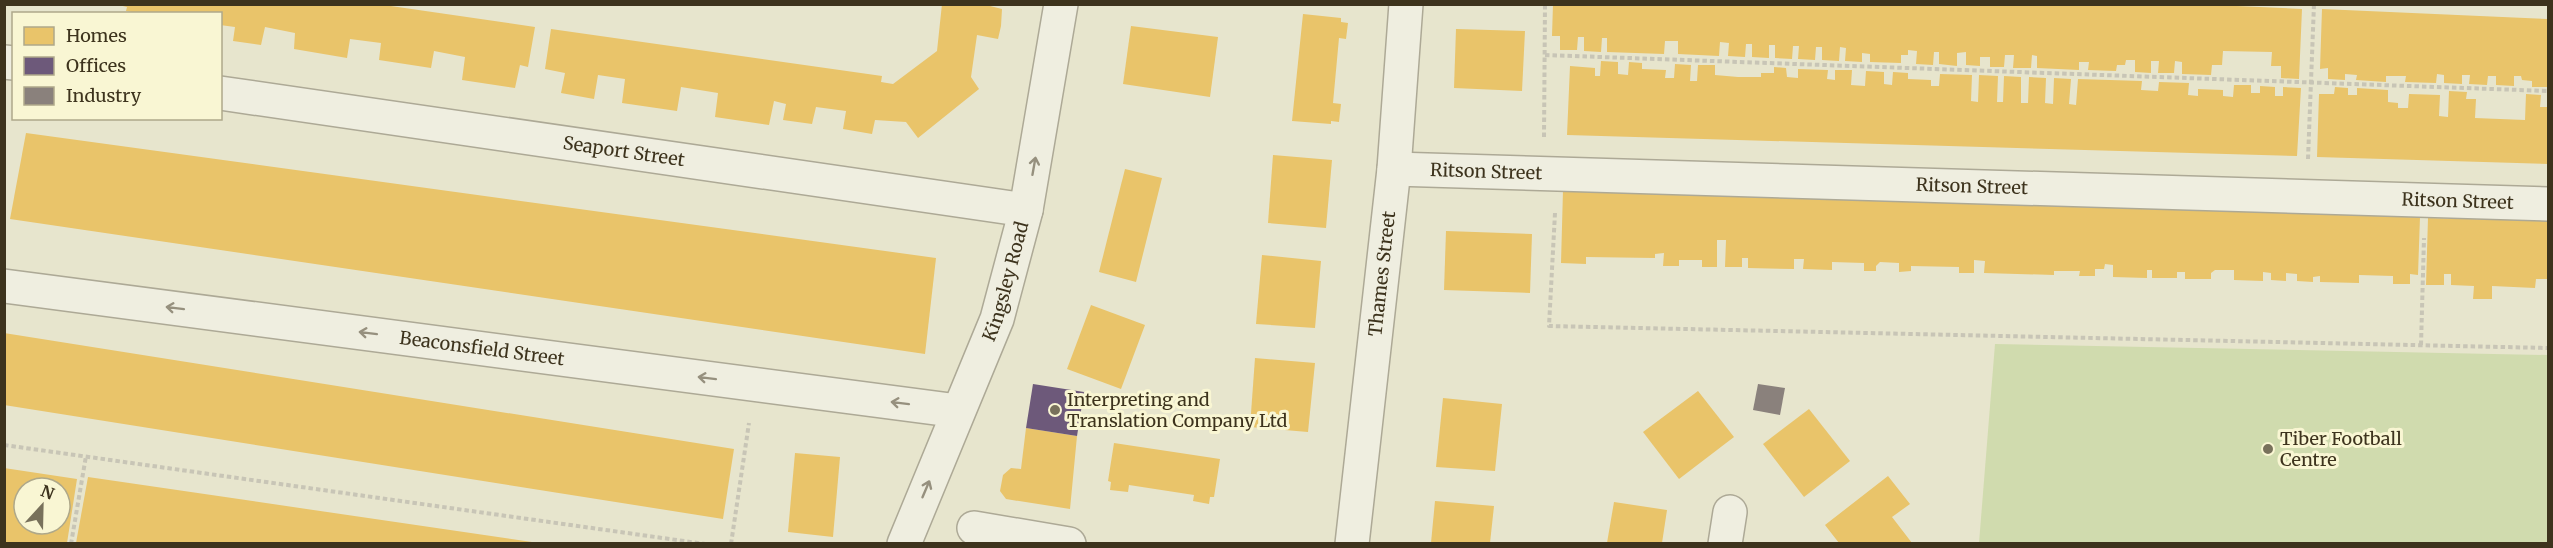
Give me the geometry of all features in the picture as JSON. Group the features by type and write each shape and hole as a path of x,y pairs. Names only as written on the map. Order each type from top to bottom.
{"street":[{"name":"Kingsley Road","path":"904,543 997,319 1026,210 1061,4"},
{"name":"Thames Street","path":"1352,543 1394,169 1406,4"},
{"name":"Seaport Street","path":"222,93 1026,210"},
{"name":"Ritson Street","path":"1394,169 2548,204"},
{"name":"Beaconsfield Street","path":"4,286 958,411"},
{"path":"974,528 1069,543"}],"path":[{"path":"1545,4 1550,173 1549,326 2548,348"},
{"path":"2306,196 2314,4"},
{"path":"1545,55 2548,91"},
{"path":"2421,345 2425,200"},
{"path":"731,543 754,384"},
{"path":"4,445 705,543"},
{"path":"71,543 86,456"}],"green space":[{"name":"Tiber Football Centre","path":"1995,344 2548,355 2548,543 1979,543"}],"building: Homes":[{"path":"114,4 377,4 535,27 528,67 520,65 515,88 462,80 465,57 434,51 431,68 379,60 381,43 350,39 347,58 294,49 295,33 265,27 261,45 233,41 235,27 222,25 222,12 132,12 126,11 127,7"},
{"path":"942,4 982,4 1002,9 1001,26 998,39 977,35 971,77 979,89 918,138 906,122 875,120 872,134 843,129 846,111 816,107 812,124 783,120 786,104 774,101 769,125 715,117 718,93 681,87 677,111 622,103 625,79 598,75 594,99 561,93 565,73 545,69 551,29 882,76 881,82 893,84 937,51"},
{"path":"1553,4 2191,4 2302,9 2299,79 2281,78 2281,66 2271,66 2272,52 2223,51 2222,65 2212,65 2211,75 2182,74 2182,62 2175,61 2174,73 2158,73 2159,61 2151,61 2151,73 2135,72 2135,60 2126,60 2125,65 2117,65 2116,71 2088,70 2089,62 2079,62 2079,70 2037,68 2037,56 2032,55 2031,68 2013,68 2014,55 2005,55 2004,67 1990,67 1990,57 1980,57 1980,66 1966,65 1966,52 1957,53 1957,66 1939,64 1939,52 1934,52 1933,65 1916,64 1917,51 1908,50 1908,55 1901,55 1901,63 1870,62 1870,54 1862,53 1862,62 1845,61 1846,48 1840,47 1839,61 1822,60 1822,47 1816,47 1815,60 1798,59 1799,46 1793,46 1792,59 1775,58 1775,45 1769,45 1769,58 1752,57 1752,44 1746,44 1745,57 1728,56 1729,43 1720,42 1719,56 1678,54 1678,41 1665,41 1664,54 1607,52 1607,38 1602,38 1601,52 1584,51 1584,37 1578,37 1577,50 1560,50 1560,36 1552,36"},
{"path":"2322,9 2548,19 2548,87 2532,87 2532,81 2522,80 2521,76 2514,76 2514,86 2496,85 2496,76 2488,76 2487,85 2469,84 2470,75 2462,75 2462,84 2444,83 2444,75 2437,74 2436,83 2405,82 2406,76 2386,76 2386,82 2356,80 2357,75 2345,74 2345,80 2328,79 2328,68 2320,69"},
{"path":"1303,14 1341,18 1341,22 1348,23 1346,39 1339,38 1333,103 1341,104 1339,122 1331,121 1331,124 1292,121"},
{"path":"1131,26 1218,37 1210,97 1123,84"},
{"path":"1456,29 1525,31 1522,91 1454,88"},
{"path":"1601,61 1618,62 1618,74 1628,75 1629,62 1642,63 1642,69 1666,70 1665,78 1674,78 1675,64 1691,65 1690,81 1697,81 1698,65 1715,65 1715,75 1738,77 1761,77 1761,73 1774,73 1774,67 1786,68 1787,77 1798,78 1798,69 1828,70 1827,79 1835,80 1835,70 1852,70 1851,85 1865,86 1866,71 1884,72 1884,84 1892,85 1893,72 1908,73 1908,79 1931,80 1931,86 1939,86 1940,74 1972,75 1971,101 1978,102 1979,75 1998,76 1997,102 2003,102 2004,76 2021,77 2021,103 2028,103 2029,77 2046,78 2045,103 2053,104 2054,78 2071,79 2069,104 2076,105 2078,79 2142,81 2141,90 2158,91 2159,82 2189,83 2188,95 2198,96 2198,89 2223,90 2223,96 2233,97 2234,85 2251,85 2251,93 2260,93 2260,86 2275,87 2275,96 2283,96 2283,87 2301,88 2297,156 1567,135 1570,66 1595,68 1595,76 1600,76"},
{"path":"2335,87 2348,88 2348,95 2357,95 2357,88 2388,90 2388,102 2398,103 2398,108 2408,108 2409,94 2440,95 2439,116 2448,117 2449,91 2467,92 2466,99 2476,99 2475,118 2525,120 2526,94 2541,95 2540,107 2548,107 2548,164 2317,157 2319,94 2334,94"},
{"path":"26,133 936,258 925,354 10,219"},
{"path":"1273,155 1332,160 1326,228 1268,223"},
{"path":"1125,169 1162,178 1136,282 1099,272"},
{"path":"1563,190 2420,217 2418,275 2410,274 2410,284 2393,284 2393,276 2359,275 2359,283 2320,282 2320,276 2313,277 2313,282 2297,281 2297,274 2286,273 2286,281 2271,280 2271,273 2263,272 2263,281 2234,280 2234,270 2215,270 2211,273 2211,279 2185,279 2185,272 2177,272 2177,278 2152,278 2152,270 2147,270 2147,278 2113,277 2113,265 2105,264 2104,269 2095,269 2095,276 2079,276 2080,271 2054,271 2054,275 1984,273 1985,261 1974,260 1974,273 1959,273 1959,267 1911,266 1911,271 1899,272 1899,263 1880,262 1876,266 1876,271 1864,271 1864,263 1832,262 1832,270 1803,269 1804,259 1794,259 1794,269 1748,268 1748,258 1742,258 1742,267 1725,267 1726,240 1717,240 1717,267 1702,267 1702,260 1679,260 1679,266 1663,266 1664,253 1655,254 1655,258 1586,257 1586,264 1561,263"},
{"path":"2428,218 2548,221 2548,279 2536,279 2535,288 2492,286 2492,299 2473,299 2474,286 2451,285 2451,274 2444,274 2444,285 2426,285"},
{"path":"1446,231 1532,234 1530,293 1444,290"},
{"path":"1262,255 1321,261 1315,328 1256,324"},
{"path":"1091,305 1145,325 1121,389 1067,369"},
{"path":"4,333 734,449 723,519 4,405"},
{"path":"1255,358 1315,363 1308,432 1250,427"},
{"path":"1698,391 1734,437 1679,479 1643,432"},
{"path":"1443,398 1502,404 1495,471 1436,467"},
{"path":"1809,409 1850,461 1804,497 1763,444"},
{"path":"1026,428 1077,436 1070,509 1006,499 1000,491 1003,475 1011,468 1021,469"},
{"path":"1114,443 1220,459 1214,497 1210,497 1209,504 1193,501 1194,495 1129,485 1128,492 1110,490 1111,482 1108,481"},
{"path":"795,453 840,457 833,537 788,532"},
{"path":"4,468 57,476 12,476 12,536 68,536 67,543 4,542"},
{"path":"1888,476 1910,504 1892,517 1912,543 1839,543 1825,525"},
{"path":"88,477 532,542 532,543 76,543"},
{"path":"72,478 77,479 72,511"},
{"path":"1435,501 1494,506 1490,543 1431,543"},
{"path":"1614,502 1667,510 1662,543 1607,543"}],"building: Offices":[{"name":"Interpreting and Translation Company Ltd","path":"1033,384 1084,392 1077,436 1026,428"}],"building: Industry":[{"path":"1758,384 1785,388 1780,415 1753,410"}],"place":[{"name":"Interpreting and Translation Company Ltd","path":"1055,410"},
{"name":"Tiber Football Centre","path":"2268,449"}]}
